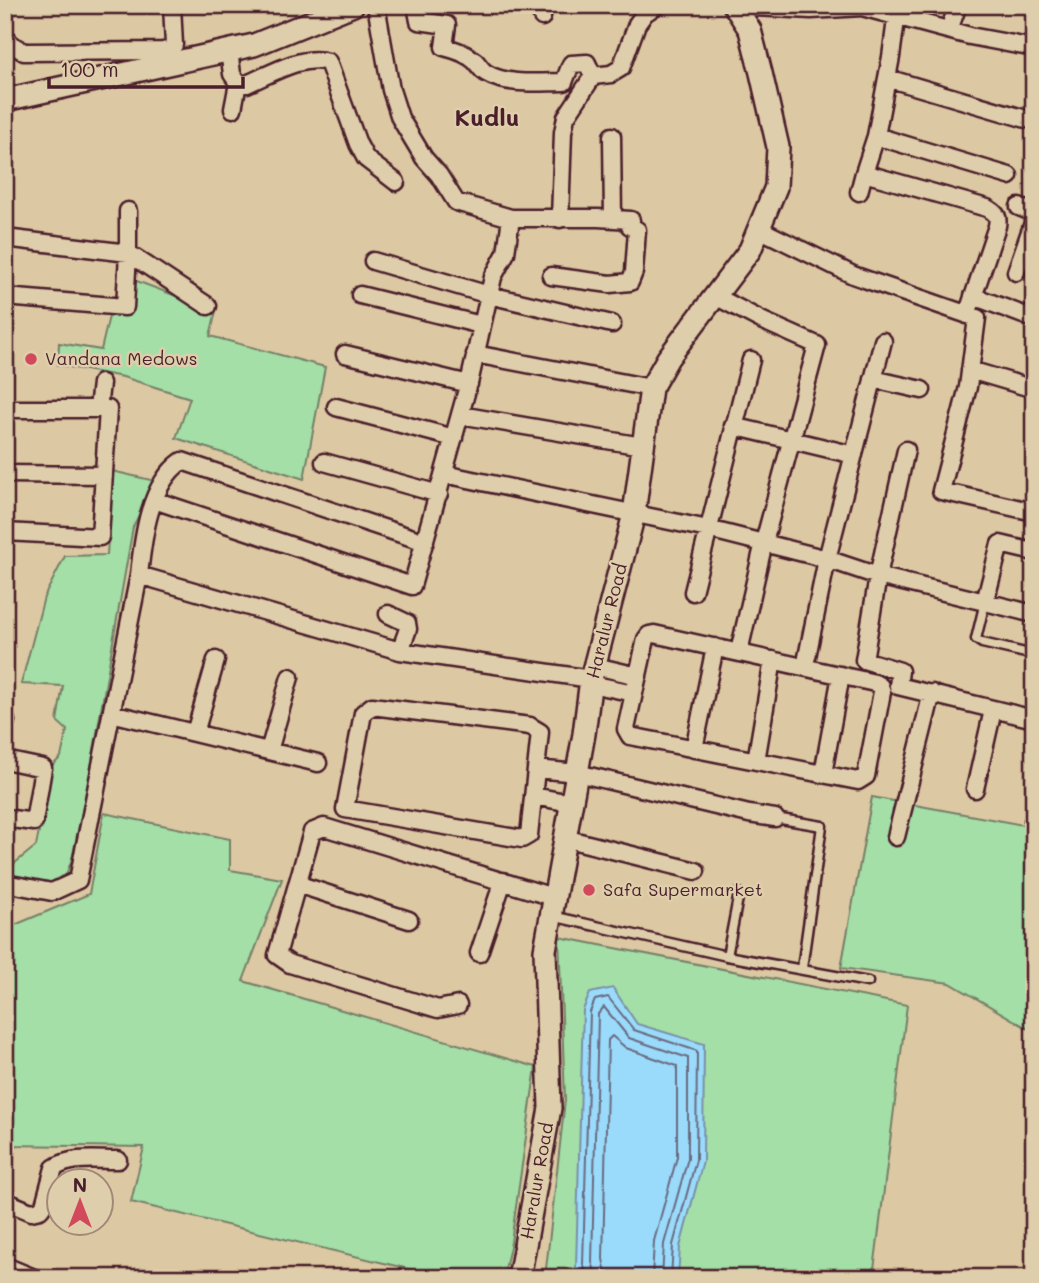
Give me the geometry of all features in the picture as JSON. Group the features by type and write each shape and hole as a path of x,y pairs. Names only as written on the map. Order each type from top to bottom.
{"street":[{"path":"164,58 174,45 172,5"},
{"path":"5,100 164,58 254,45 353,5"},
{"path":"376,5 391,90 400,118 424,158 439,175 456,202 511,218 631,220 630,226 637,230 634,272 630,282 610,284 551,276"},
{"path":"416,5 419,21 447,25 444,47 462,52 475,61 483,72 492,76 518,81 564,82 571,64 587,63 593,76"},
{"path":"593,76 611,74 621,68 637,24 645,13 657,5"},
{"path":"949,30 958,5"},
{"path":"740,6 811,10 862,7 898,11 949,30 1034,48"},
{"name":"Haralur Road","path":"519,1278 550,1108 545,950 592,676 634,514 651,388 668,358 751,250 776,187 778,147 750,30 740,6"},
{"path":"859,191 876,136 898,11"},
{"path":"5,36 10,44 24,52 164,58"},
{"path":"229,50 232,74 238,83 233,109"},
{"path":"238,83 247,84 306,60 328,62 366,159 396,182"},
{"path":"560,219 566,117 593,76"},
{"path":"887,78 1026,119"},
{"path":"612,136 613,219"},
{"path":"876,136 1009,176"},
{"path":"864,173 995,212 998,219 967,314"},
{"path":"5,297 125,307 128,211"},
{"path":"154,500 412,586 469,384 493,277 506,253 511,218"},
{"path":"1016,272 1034,220"},
{"path":"759,229 853,275 977,318 970,370 941,491 1034,512"},
{"path":"5,239 128,253 208,306"},
{"path":"373,261 489,295 612,324"},
{"path":"360,295 481,325"},
{"path":"715,296 817,345 764,542 741,643"},
{"path":"972,296 1034,319"},
{"path":"807,657 827,559 883,341"},
{"path":"345,354 469,384"},
{"path":"475,354 651,388"},
{"path":"693,592 751,360"},
{"path":"970,370 1034,389"},
{"path":"873,379 922,390"},
{"path":"98,410 101,383"},
{"path":"336,407 454,438"},
{"path":"5,409 108,410 100,537 5,532"},
{"path":"460,415 642,446"},
{"path":"733,426 854,454"},
{"path":"905,450 878,576 864,660 900,671 898,686 1034,719"},
{"path":"5,883 52,892 78,880 139,575 142,542 154,500 171,468 182,461 425,542"},
{"path":"324,462 439,494"},
{"path":"5,474 104,475"},
{"path":"444,474 764,542 878,576 1034,614"},
{"path":"985,603 1000,544 1034,552"},
{"path":"139,575 400,651 592,676 638,676"},
{"path":"388,614 407,623 408,629 400,651"},
{"path":"649,635 715,647 880,686 882,692 866,776 858,781 630,736 627,733 634,693 649,635"},
{"path":"694,749 715,647"},
{"path":"195,733 216,660"},
{"path":"756,761 774,660"},
{"path":"822,774 842,675"},
{"path":"592,676 634,693"},
{"path":"269,751 290,677"},
{"path":"896,837 932,693"},
{"path":"372,706 530,726 540,732 533,796 529,835 522,839 345,809 362,713 372,706"},
{"path":"975,789 993,710"},
{"path":"111,713 318,763"},
{"path":"5,760 43,768 34,822 5,818"},
{"path":"536,769 577,773 775,818"},
{"path":"533,796 571,803"},
{"path":"457,1005 438,1009 290,964 277,955 312,832 324,827 503,881 552,906"},
{"path":"564,838 696,871"},
{"path":"479,953 503,881"},
{"path":"297,884 409,920"},
{"path":"5,1201 31,1212 40,1210 44,1205 54,1168 74,1160 118,1160"},
{"path":"5,1266 34,1278"}],"lane":[{"path":"985,603 976,639 982,643 1034,655"},
{"path":"775,818 822,825 802,968"},
{"path":"727,956 739,892"},
{"path":"552,906 727,956 868,982"}],"green space":[{"path":"134,280 216,311 210,336 325,367 304,479 176,438 190,398 123,377 58,365 59,343 101,350 109,316 130,312"},
{"path":"112,471 155,481 133,527 90,773 72,859 66,875 45,885 5,875 5,871 36,846 52,766 61,757 67,730 57,721 63,686 21,684 44,597 65,556 107,555"},
{"path":"872,797 1034,827 1034,1032 950,983 841,968"},
{"path":"104,813 230,839 230,870 282,879 243,981 536,1067 511,1242 503,1278 446,1278 131,1202 144,1147 5,1145 5,929 89,894"},
{"path":"559,937 907,1005 873,1278 545,1278 565,1100"}],"water":[{"path":"613,988 637,1024 704,1044 703,1161 680,1247 678,1278 583,1278 576,1267 583,1010 590,993"}],"place":[{"name":"Vandana Medows","path":"31,359"},
{"name":"Safa Supermarket","path":"589,890"}],"district":[{"name":"Kudlu","path":"487,118"}]}
